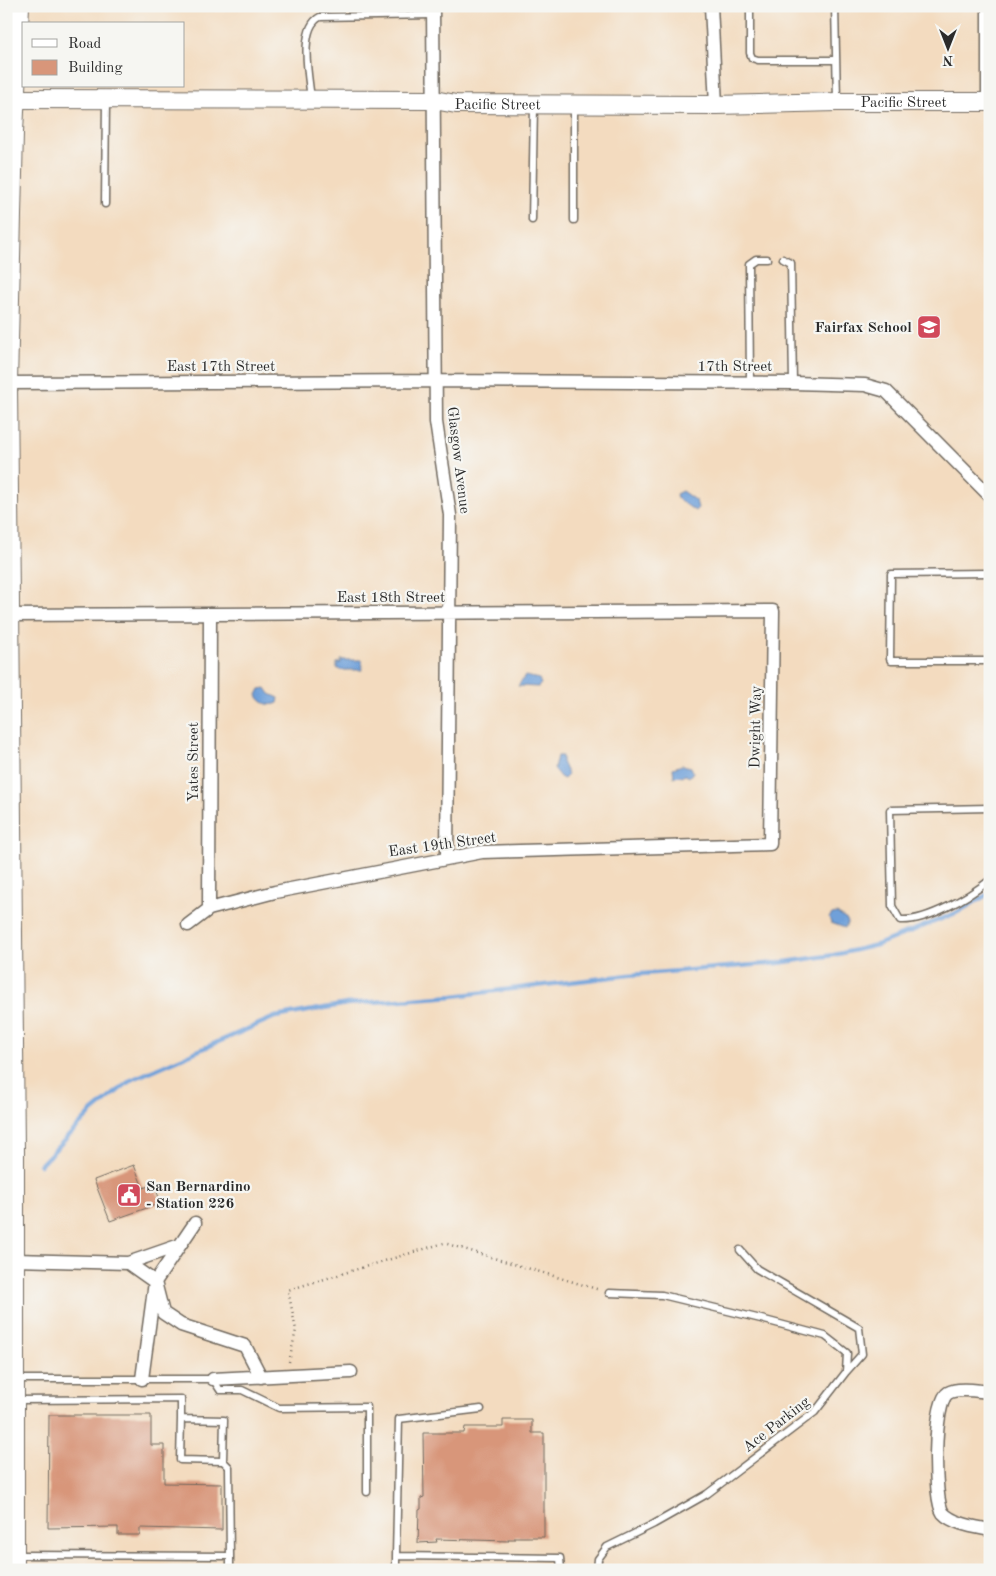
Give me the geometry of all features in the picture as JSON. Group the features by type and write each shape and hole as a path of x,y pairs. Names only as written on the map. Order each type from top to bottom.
{"main road":[{"path":"15,1562 11,1486 15,1379 11,1327 15,1260 9,954 10,615 8,384 11,100 20,6"},
{"name":"Pacific Street","path":"11,100 434,100 456,104 534,105 989,102"}],"street":[{"path":"712,6 716,105"},
{"path":"988,6 989,102"},
{"name":"Glasgow Avenue","path":"433,11 434,381 436,422 450,515 447,857"},
{"name":"East 17th Street","path":"8,384 434,381"},
{"name":"17th Street","path":"434,381 793,382 865,385 886,391 990,496"},
{"name":"East 18th Street","path":"10,615 773,611"},
{"name":"Dwight Way","path":"770,844 773,611"},
{"name":"Yates Street","path":"208,909 210,614"},
{"name":"East 19th Street","path":"188,925 208,909 275,892 447,857 482,852 770,844"},
{"path":"142,1379 155,1282 195,1223"},
{"path":"15,1260 128,1263 180,1245"},
{"path":"128,1263 155,1282 163,1313 181,1325 245,1346 261,1377"},
{"path":"213,1379 351,1372"},
{"path":"990,1392 958,1390 949,1392 942,1398 936,1452 936,1482 940,1506 944,1514 957,1521 990,1530"}],"lane":[{"path":"750,6 750,53 752,58 758,60 836,60"},
{"path":"835,6 837,102"},
{"path":"311,100 307,57 309,27 312,21 320,17 433,11"},
{"path":"105,204 106,100"},
{"path":"532,220 534,105"},
{"path":"574,105 574,220"},
{"path":"750,382 749,264 756,259 767,259"},
{"path":"783,259 791,263 793,382"},
{"path":"990,573 891,574 890,659 891,661 990,661"},
{"path":"990,808 890,810 892,906 900,920 913,921 936,912 990,880"},
{"name":"Ace Parking","path":"597,1570 598,1559 607,1547 654,1524 707,1494 815,1412 862,1354 859,1328 757,1269 740,1250"},
{"path":"609,1293 662,1295 825,1336 847,1353 846,1372"},
{"path":"15,1379 213,1379 220,1390 242,1390 279,1408 367,1407 368,1492"},
{"path":"15,1400 181,1399 180,1460 223,1461 229,1467 230,1570"},
{"path":"396,1570 399,1420 481,1409"},
{"path":"181,1420 224,1420 223,1461"},
{"path":"15,1562 230,1556"},
{"path":"396,1556 560,1558 560,1570"}],"path":[{"path":"286,1376 296,1330 288,1290 444,1242 609,1293"}],"water":[{"path":"682,491 696,501 698,508 695,511 677,498 676,494"},
{"path":"341,660 362,660 362,670 340,670 337,668 337,663 341,663"},
{"path":"525,676 539,679 541,684 538,687 518,686"},
{"path":"266,688 270,694 279,698 278,703 269,704 258,698 257,695 260,689"},
{"path":"557,756 562,756 562,762 568,775 564,779 554,769"},
{"path":"682,765 691,767 693,772 689,777 686,775 674,777 673,768"},
{"path":"837,913 848,921 845,928 831,923 829,918 832,914"}],"building":[{"name":"San Bernardino - Station 226","path":"134,1165 143,1188 154,1184 161,1203 110,1221 94,1180"},
{"path":"49,1415 151,1415 151,1445 164,1445 164,1483 222,1484 222,1530 140,1528 140,1535 118,1535 118,1527 48,1528"},
{"path":"503,1420 532,1420 532,1433 544,1433 544,1537 515,1537 515,1539 508,1539 509,1541 436,1539 437,1542 418,1543 419,1510 421,1509 421,1498 424,1497 423,1433 464,1433 465,1427 503,1427"}],"waterway":[{"path":"40,1165 92,1112 131,1080 275,1017 347,1004 453,996 629,975 778,963 834,955 877,945 956,913 990,893"}],"place":[{"name":"Fairfax School","path":"929,327"},
{"name":"San Bernardino - Station 226","path":"129,1195"}]}
